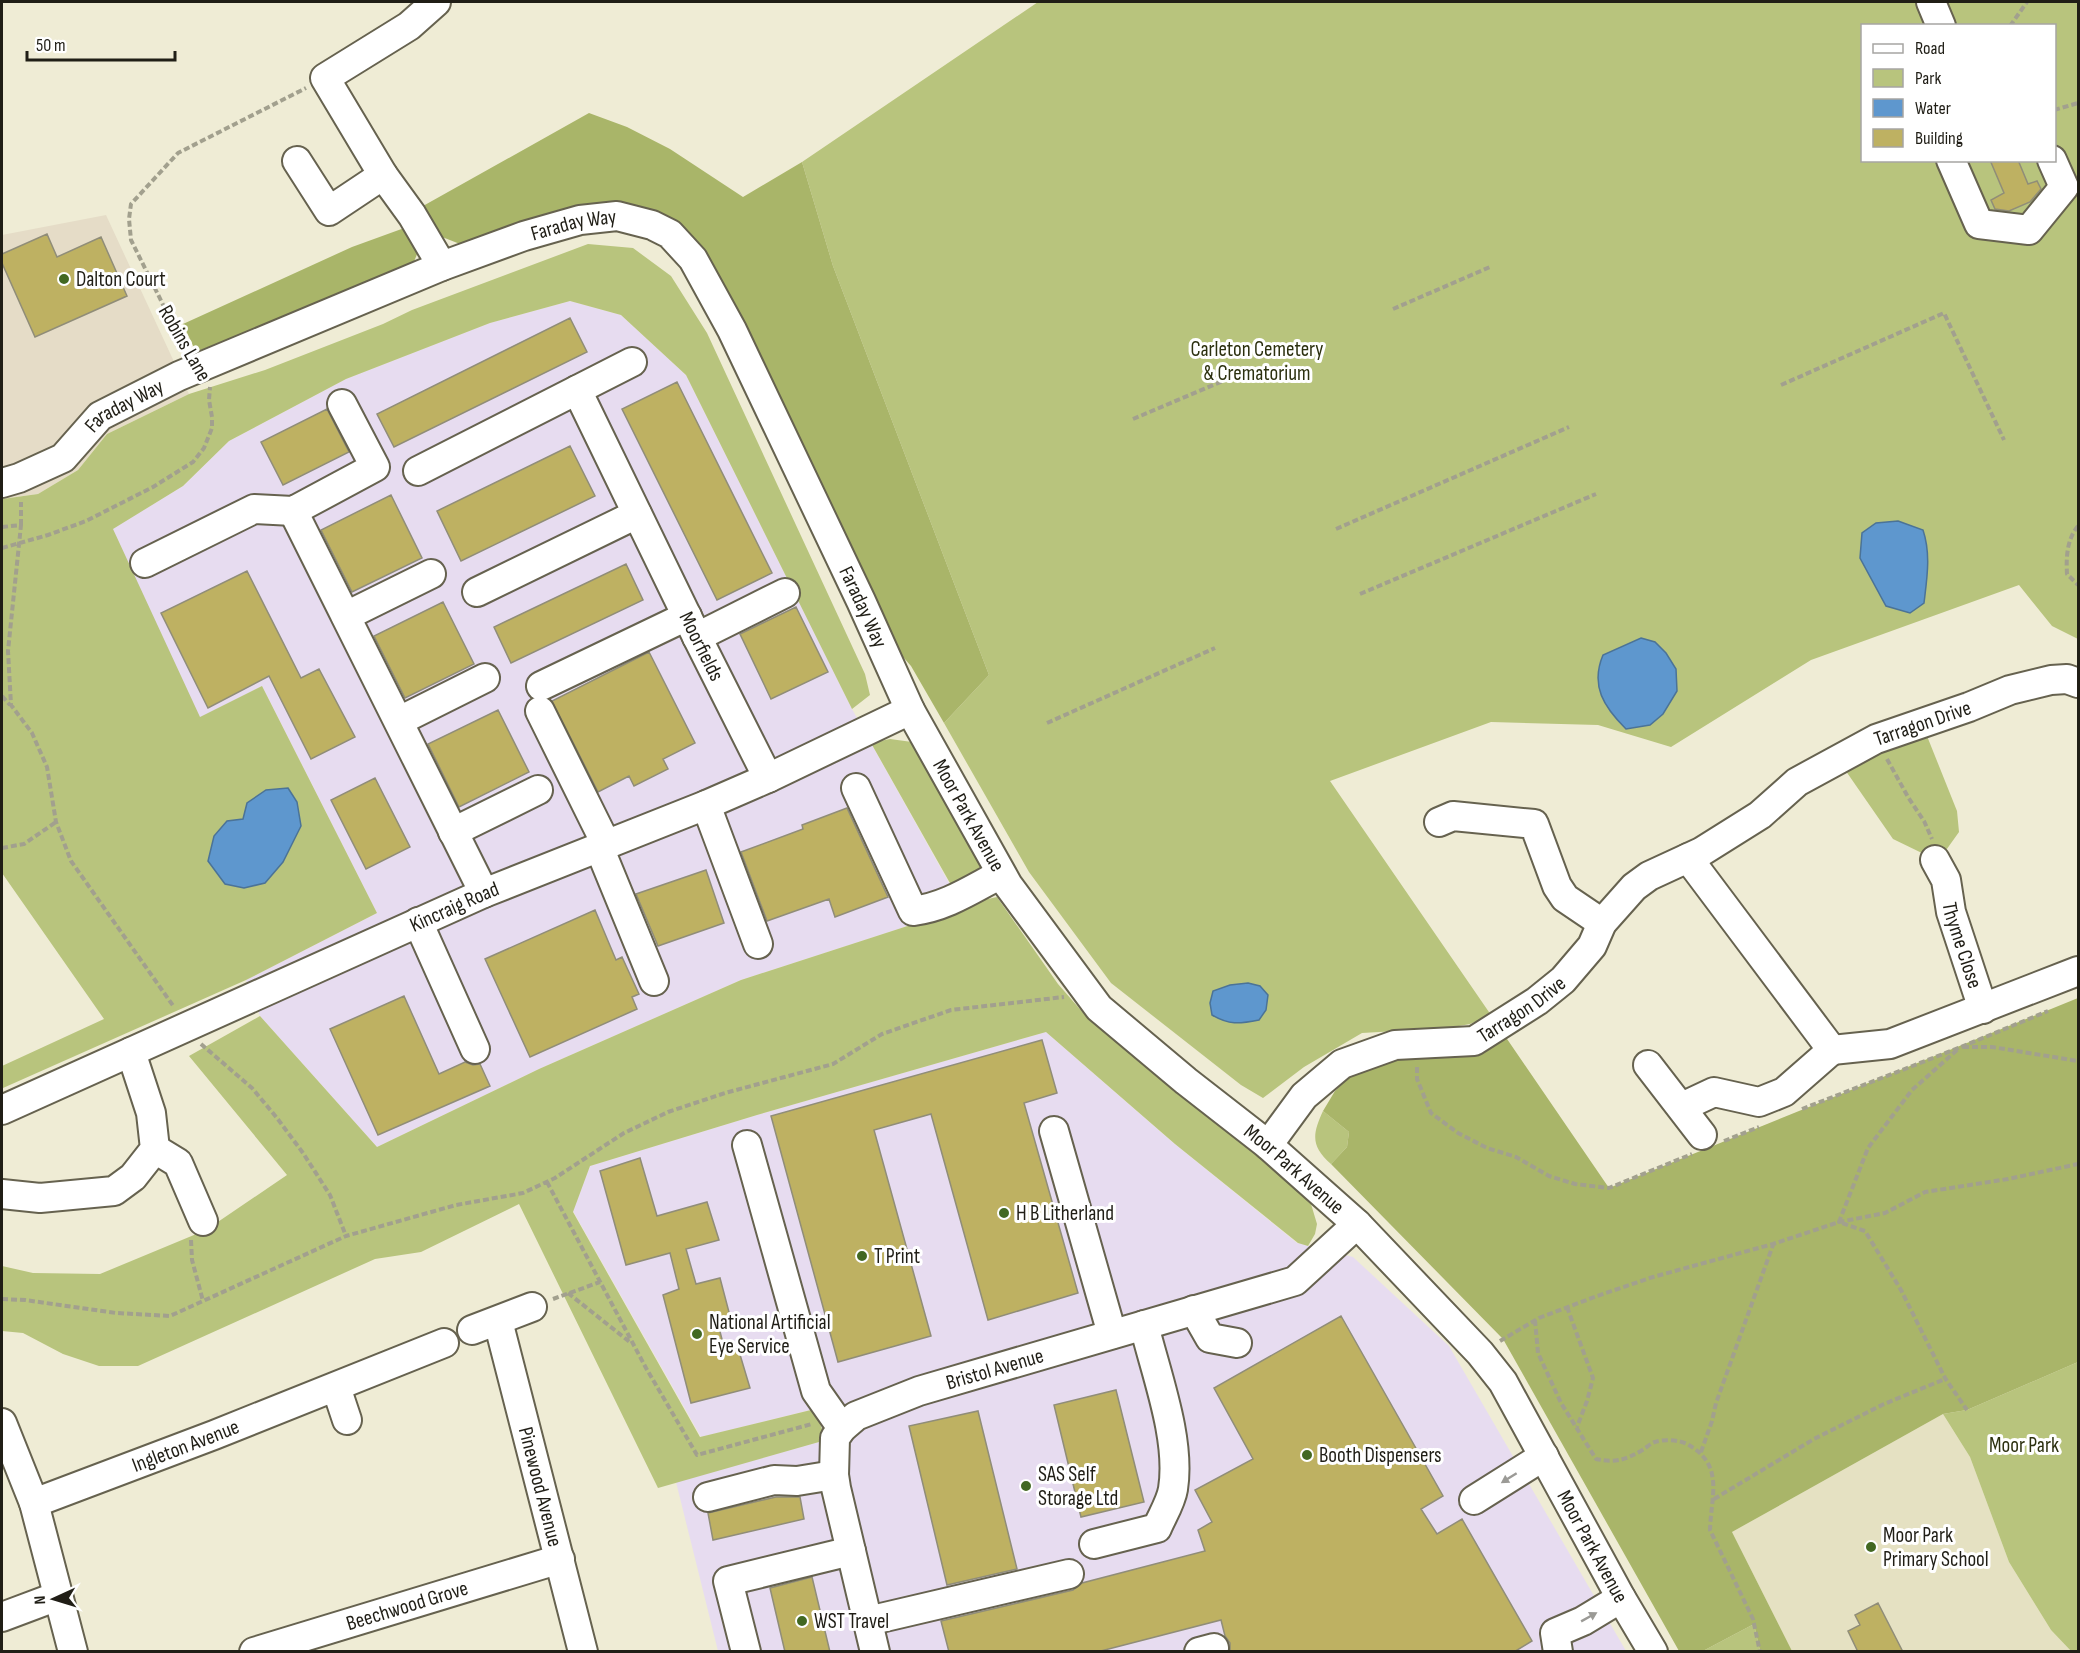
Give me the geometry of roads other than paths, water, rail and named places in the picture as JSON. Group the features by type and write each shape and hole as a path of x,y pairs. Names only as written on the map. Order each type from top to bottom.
{"street":[{"path":"436,2 409,26 325,78 383,175 412,215 442,266"},
{"path":"1931,2 1940,24"},
{"path":"297,161 329,211 383,175"},
{"path":"1952,162 1979,224 2029,230 2064,187 2053,162"},
{"name":"Faraday Way","path":"2,483 19,478 63,458 100,416 149,381 195,368 442,266 524,236 580,220 617,216 652,225 670,234 693,259 732,330 861,601 910,710"},
{"path":"418,471 632,362"},
{"name":"Moorfields","path":"577,390 768,778"},
{"path":"146,563 254,510 293,511 375,467 342,404"},
{"path":"293,511 484,893"},
{"path":"477,592 637,514"},
{"path":"346,616 431,574"},
{"path":"654,981 602,846 540,698 692,626 785,592"},
{"path":"399,721 485,678"},
{"name":"Tarragon Drive","path":"1268,1144 1304,1096 1342,1064 1395,1045 1474,1041 1537,1001 1563,980 1592,946 1602,922 1634,887 1649,876 1688,858 1760,815 1797,782 1876,739 1969,707 2010,690 2051,680 2067,679 2079,683"},
{"name":"Kincraig Road","path":"2,1110 484,893 706,806 910,710"},
{"name":"Moor Park Avenue","path":"910,710 1000,874 1099,1008 1186,1082 1268,1144 1357,1224 1480,1353 1503,1382 1653,1652"},
{"path":"856,788 913,911 933,908 950,902 1000,874"},
{"path":"453,832 538,790"},
{"path":"706,806 758,944"},
{"path":"1439,822 1453,816 1539,815 1557,886 1565,898 1602,922"},
{"path":"1688,858 1832,1050"},
{"name":"Thyme Close","path":"1950,870 1951,912 1983,1009"},
{"path":"418,922 475,1049"},
{"path":"1682,1107 1714,1092 1759,1102 1784,1092 1832,1050 1890,1044 2079,971"},
{"path":"2,1194 40,1198 114,1191 133,1177 155,1149 151,1113 131,1052"},
{"path":"1648,1065 1702,1135"},
{"path":"1054,1131 1112,1335"},
{"path":"747,1145 816,1391 838,1433 834,1474 875,1652"},
{"path":"155,1149 178,1163 203,1221"},
{"name":"Bristol Avenue","path":"838,1433 856,1416 919,1391 1294,1281 1357,1224"},
{"name":"Pinewood Avenue","path":"532,1307 485,1325 560,1559 583,1652"},
{"path":"1194,1310 1210,1338 1237,1343"},
{"path":"1094,1544 1157,1528 1172,1491 1174,1462 1171,1433 1144,1325"},
{"name":"Ingleton Avenue","path":"34,1503 444,1343"},
{"path":"336,1387 347,1420"},
{"path":"2,1423 34,1503 74,1652"},
{"path":"1474,1500 1544,1456"},
{"path":"708,1497 774,1480 797,1481 834,1474"},
{"path":"746,1652 728,1581 851,1551"},
{"name":"Beechwood Grove","path":"254,1652 323,1642 560,1559"},
{"path":"868,1621 1070,1574"},
{"path":"2,1617 58,1596"},
{"path":"1556,1642 1583,1621 1622,1599"}],"water":[{"path":"1898,521 1923,530 1927,548 1928,566 1924,603 1910,613 1886,606 1860,558 1862,533 1876,523"},
{"path":"1641,638 1655,642 1666,653 1676,669 1677,691 1663,714 1650,725 1626,729 1611,713 1601,695 1599,666 1603,655"},
{"path":"288,788 297,802 301,826 283,862 265,883 244,888 225,884 208,861 214,836 227,821 243,819 247,803 266,790"},
{"path":"1248,983 1260,986 1268,995 1266,1010 1259,1020 1234,1023 1212,1015 1210,1003 1213,991 1230,985"}],"place":[{"name":"Dalton Court","path":"64,279"},
{"name":"H B Litherland","path":"1004,1213"},
{"name":"T Print","path":"862,1256"},
{"name":"National Artificial Eye Service","path":"697,1334"},
{"name":"Booth Dispensers","path":"1307,1455"},
{"name":"SAS Self Storage Ltd","path":"1026,1486"},
{"name":"Moor Park Primary School","path":"1871,1547"},
{"name":"WST Travel","path":"802,1621"}],"park label":[{"name":"Carleton Cemetery & Crematorium","path":"1257,361"},
{"name":"Moor Park","path":"2024,1445"}]}
